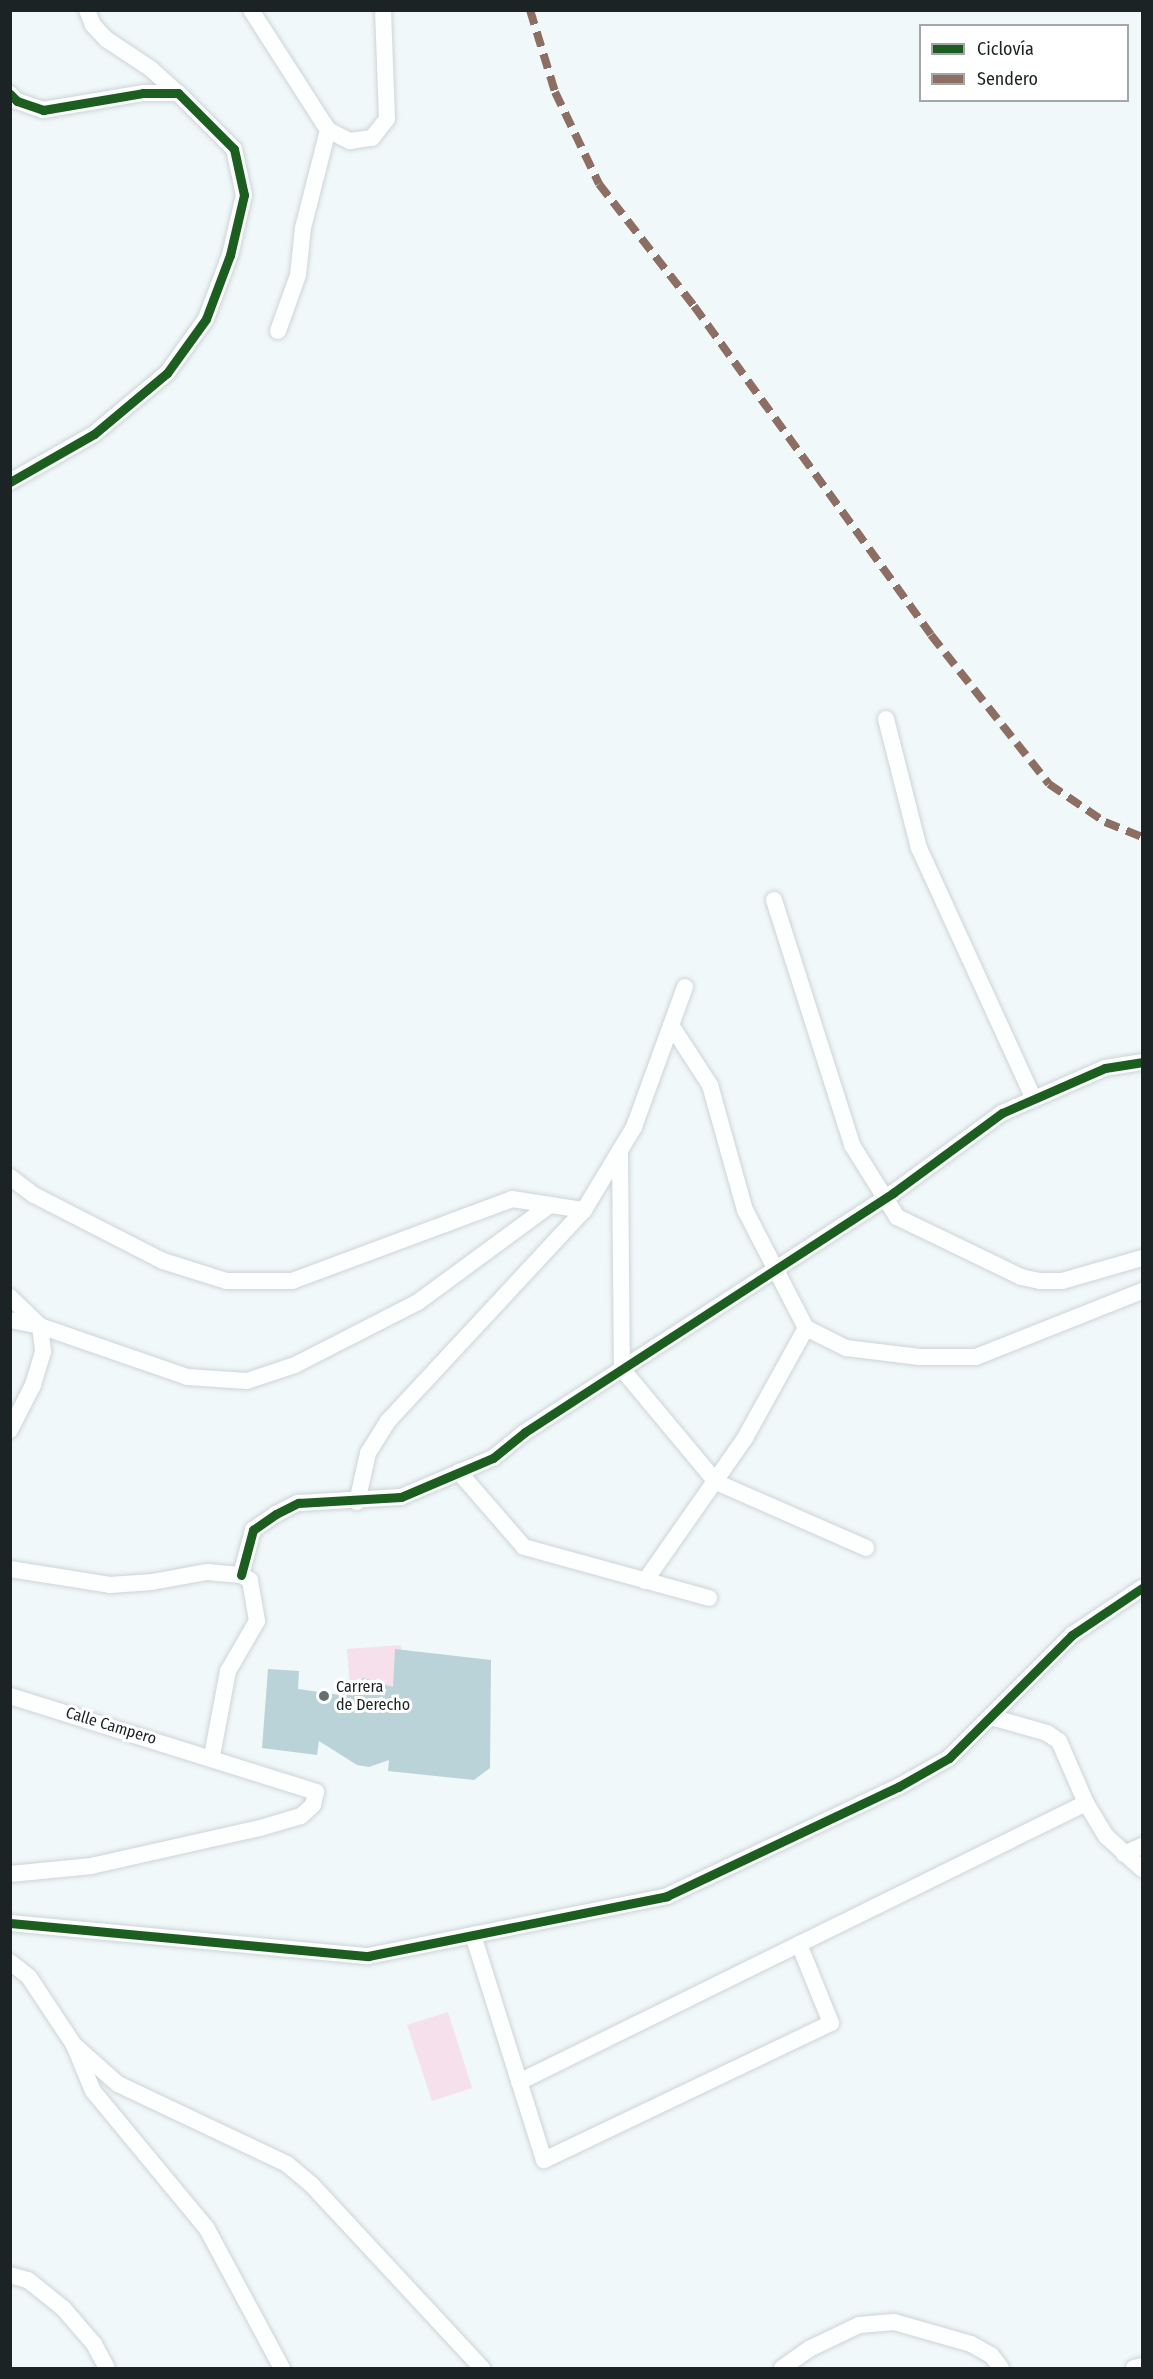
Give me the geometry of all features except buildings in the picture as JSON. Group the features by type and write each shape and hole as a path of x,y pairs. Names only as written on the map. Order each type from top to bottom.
{"street":[{"path":"10,482 94,434 167,373 206,319 230,255 244,195 234,149 151,69 106,39 93,26 87,10"},
{"path":"250,10 328,130 350,141 372,138 387,119 383,10"},
{"path":"10,94 17,101 43,110 143,93 177,93"},
{"path":"278,331 298,275 303,228 328,130"},
{"path":"886,719 919,848 1034,1099"},
{"path":"774,900 852,1145 884,1199 908,1225 1021,1276 1040,1281 1062,1281 1143,1257"},
{"path":"357,1502 368,1452 389,1420 584,1210 634,1127 685,987"},
{"path":"671,1025 710,1085 745,1210 806,1328 846,1348 919,1357 976,1357 1143,1291"},
{"path":"241,1575 253,1530 276,1514 298,1503 357,1502 400,1497 493,1458 525,1432 884,1199 1002,1113 1105,1068 1143,1062"},
{"path":"620,1150 622,1369 716,1482 866,1548"},
{"path":"10,1176 34,1195 163,1261 227,1281 292,1281 512,1198 584,1210"},
{"path":"10,1320 40,1326 188,1377 247,1381 295,1365 418,1302 550,1204"},
{"path":"10,1297 40,1326 43,1352 33,1385 10,1430"},
{"path":"645,1581 716,1482 806,1328"},
{"path":"459,1472 524,1547 709,1598"},
{"path":"10,1569 110,1585 152,1582 207,1572 241,1575 250,1580 257,1621 228,1671 212,1756"},
{"path":"10,1923 368,1956 667,1896 898,1787 949,1758 1072,1635 1143,1588"},
{"name":"Calle Campero","path":"10,1696 212,1756 316,1792 313,1805 301,1816 260,1828 92,1866 10,1874"},
{"path":"991,1717 1047,1733 1059,1741 1086,1803 1106,1836 1143,1869"},
{"path":"519,2082 1086,1803"},
{"path":"1124,1854 1143,1846"},
{"path":"473,1935 544,2160 831,2023 799,1944"},
{"path":"10,1962 29,1977 74,2045 93,2091 207,2229 282,2368"},
{"path":"74,2045 117,2084 287,2164 310,2182 482,2368"},
{"path":"10,2276 28,2280 63,2308 94,2344 107,2368"},
{"path":"782,2368 809,2349 859,2325 894,2322 971,2344 991,2355 1001,2368"},
{"path":"1134,2368 1143,2366"}],"shaded area":[{"path":"401,1645 408,1731 354,1736 347,1649"},
{"path":"448,2012 472,2088 432,2101 407,2025"}],"marked path":[{"path":"530,10 555,92 599,184 694,306 931,635 1049,784 1105,822 1142,837"}],"cycle path":[{"path":"10,94 17,101 43,110 143,93 178,93 234,149 244,195 230,255 206,319 167,373 94,434 10,482"},
{"path":"241,1575 253,1530 276,1514 298,1503 401,1497 493,1458 525,1432 893,1193 1002,1113 1105,1068 1142,1062"},
{"path":"10,1923 368,1956 667,1896 898,1787 949,1758 1072,1635 1142,1588"}],"place":[{"name":"Carrera de Derecho","path":"324,1696"}]}
